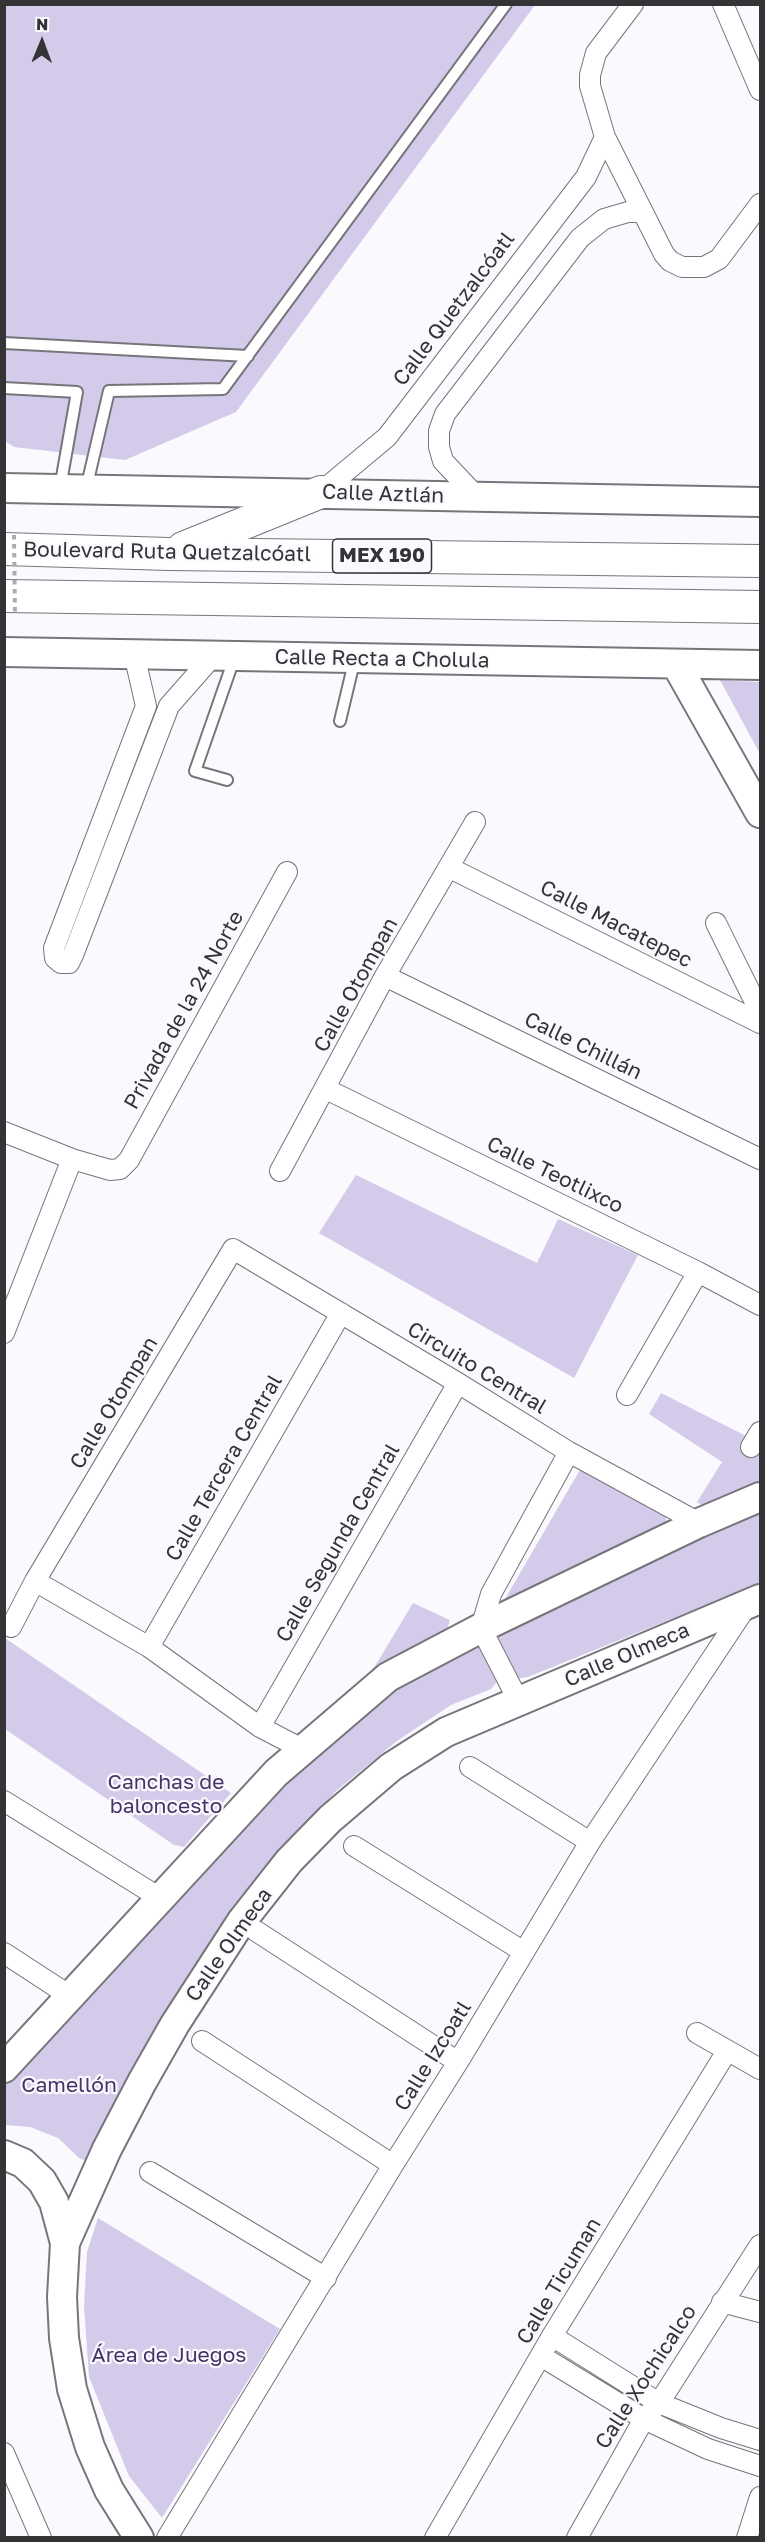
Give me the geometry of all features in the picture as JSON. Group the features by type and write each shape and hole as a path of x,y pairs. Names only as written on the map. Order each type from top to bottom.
{"main road":[{"path":"169,554 321,492"},
{"name":"Boulevard Ruta Quetzalcóatl","path":"9,542 169,554 760,561"},
{"name":"MEX 190","path":"10,606 760,607"}],"street":[{"path":"633,4 596,53 592,63 590,86 605,137 663,254 676,264 691,269 704,267 719,259 760,204"},
{"path":"723,4 760,90"},
{"name":"Calle Quetzalcóatl","path":"321,492 387,437 586,177 605,137"},
{"path":"477,497 443,461 439,447 439,431 445,414 571,248 593,226 604,219 615,214 641,212"},
{"path":"546,228 571,248"},
{"name":"Calle Aztlán","path":"4,488 321,492 760,502"},
{"name":"Calle Recta a Cholula","path":"4,652 760,665"},
{"path":"134,654 146,706 54,948 55,958 60,963 69,963 73,955 169,706 224,656"},
{"path":"676,664 760,813"},
{"name":"Calle Otompan","path":"280,1171 385,976 475,822"},
{"name":"Calle Macatepec","path":"450,868 760,1023"},
{"name":"Privada de la 24 Norte","path":"72,1159 110,1170 120,1169 129,1160 287,872"},
{"path":"716,923 760,1012"},
{"name":"Calle Chillán","path":"385,976 760,1159"},
{"name":"Calle Teotlixco","path":"326,1089 698,1272 760,1305"},
{"path":"4,1131 72,1159 4,1333"},
{"name":"Calle Otompan","path":"11,1627 35,1581 233,1249"},
{"name":"Circuito Central","path":"233,1249 569,1452 699,1522"},
{"path":"627,1395 698,1272"},
{"name":"Calle Tercera Central","path":"149,1647 341,1313"},
{"name":"Calle Segunda Central","path":"260,1727 458,1383"},
{"path":"518,1700 481,1628 491,1594 569,1452"},
{"path":"4,2068 276,1773 388,1677 481,1628 699,1522 760,1497"},
{"path":"35,1581 149,1647 260,1727 304,1750"},
{"name":"Calle Olmeca","path":"138,2537 109,2490 90,2447 72,2389 64,2338 62,2297 65,2243 107,2149 174,2024 241,1922 289,1861 330,1819 391,1767 446,1732 754,1602"},
{"name":"Calle Izcoatl","path":"167,2538 590,1842 754,1602"},
{"path":"470,1767 590,1842"},
{"path":"4,1801 160,1898"},
{"path":"354,1846 524,1952"},
{"path":"256,1931 458,2062"},
{"path":"4,1953 70,1996"},
{"path":"697,2033 760,2069"},
{"path":"202,2041 393,2165"},
{"name":"Calle Ticuman","path":"435,2538 552,2337 727,2051"},
{"path":"4,2155 23,2163 42,2181 54,2202 65,2243"},
{"path":"150,2172 326,2278"},
{"name":"Calle Xochicalco","path":"577,2538 644,2419 659,2403 760,2245"},
{"path":"722,2302 760,2312"},
{"path":"552,2337 659,2403 722,2428 760,2440"},
{"path":"541,2356 644,2419 708,2449 760,2466"},
{"path":"4,2453 41,2538"},
{"path":"747,2538 760,2497"}],"lane":[{"path":"73,489 109,391 223,389 506,4"},
{"path":"4,343 248,356"},
{"path":"4,388 78,392 73,489"},
{"path":"224,656 195,771 227,780"},
{"path":"340,722 355,658"}],"path":[{"path":"9,542 10,606"}],"green space":[{"path":"4,5 535,5 236,412 125,460 14,447 5,441"},
{"path":"720,680 760,682 760,754"},
{"path":"356,1175 537,1263 558,1219 638,1255 574,1378 319,1233"},
{"path":"661,1393 750,1438 760,1425 760,1482 702,1505 697,1502 722,1462 649,1414"},
{"path":"581,1468 666,1517 666,1523 508,1600 505,1599"},
{"path":"760,1512 760,1583 528,1677 515,1679 494,1640 495,1628 615,1571"},
{"path":"413,1603 450,1620 448,1627 437,1637 361,1682 375,1666"},
{"name":"Canchas de baloncesto","path":"5,1638 231,1793 184,1847 174,1845 5,1729"},
{"name":"Camellón","path":"477,1638 499,1679 491,1689 451,1705 397,1741 336,1791 274,1858 89,2162 79,2158 58,2138 30,2127 5,2125 4,2083 23,2059 238,1825 401,1673"},
{"name":"Área de Juegos","path":"98,2218 280,2329 162,2518 129,2476 89,2377 84,2306 87,2252"}]}
